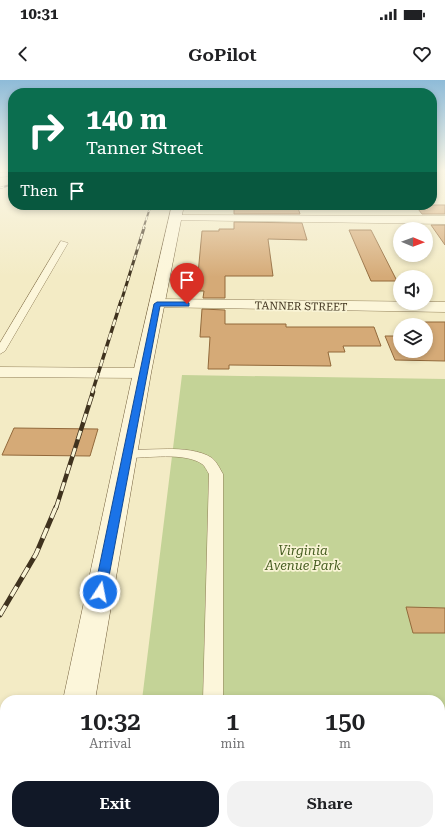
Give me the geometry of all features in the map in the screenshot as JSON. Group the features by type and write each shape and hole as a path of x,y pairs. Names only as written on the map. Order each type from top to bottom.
{"street":[{"path":"80,695 142,373 176,211 445,220"},
{"name":"TANNER STREET","path":"157,304 445,307"},
{"path":"0,372 142,373"}],"lane":[{"path":"0,352 64,243"},
{"path":"127,454 176,454 194,456 208,462 216,474 213,695"}],"green space":[{"name":"Virginia Avenue Park","path":"182,375 445,379 445,695 143,695"}],"building":[{"path":"437,206 445,206 445,214 422,214 419,210 437,210"},
{"path":"234,210 299,210 300,214 234,214"},
{"path":"234,222 302,223 307,240 268,239 273,276 225,276 225,298 203,298 204,291 198,291 202,231 234,229"},
{"path":"433,225 445,225 445,245 433,228"},
{"path":"349,230 371,230 393,273 393,281 371,281"},
{"path":"202,309 225,310 225,324 286,324 286,327 374,327 381,346 343,346 345,352 328,352 331,366 229,365 229,369 208,369 210,337 200,337"},
{"path":"433,322 445,322 445,361 395,360 394,358 433,358"},
{"path":"385,336 393,336 393,355"},
{"path":"14,428 98,429 90,456 2,455"},
{"path":"406,607 445,608 445,633 413,633"}],"railway":[{"path":"143,229 149,210"},
{"path":"121,302 144,228"},
{"path":"92,393 121,301"},
{"path":"56,508 93,392"},
{"path":"0,615 36,554 56,507"}],"route":[{"path":"100,592 142,373 157,304 187,304"}]}
